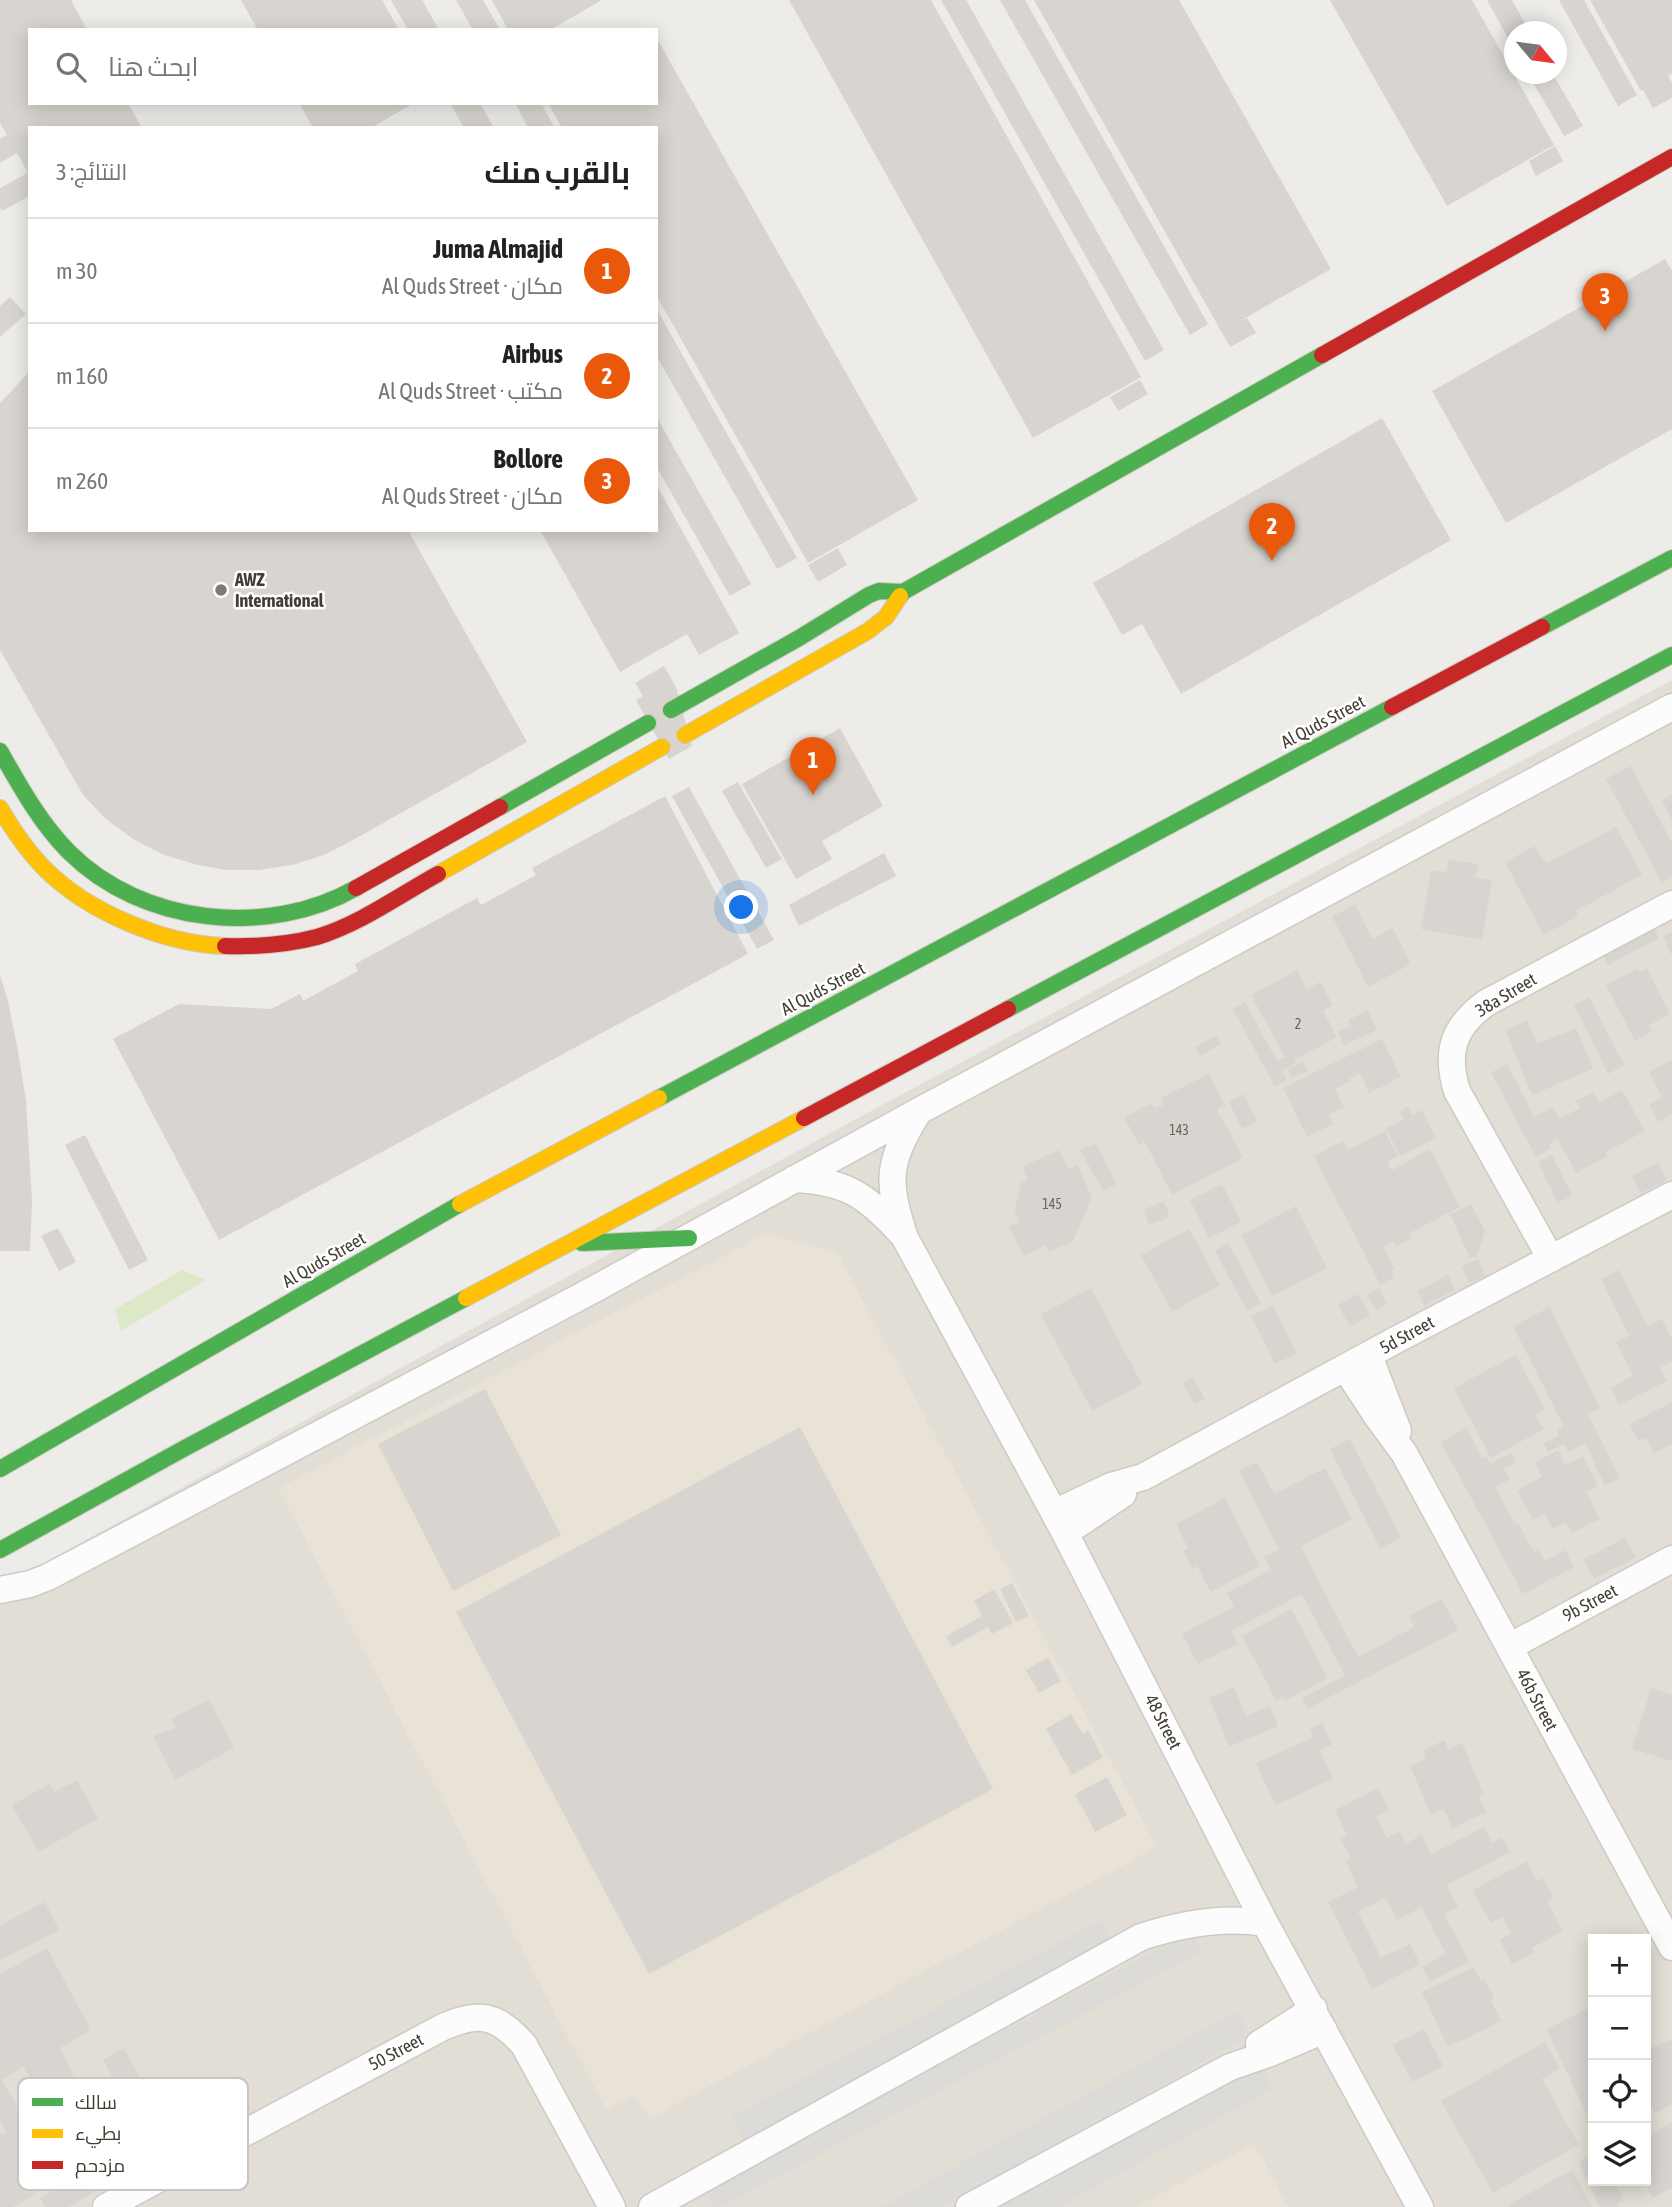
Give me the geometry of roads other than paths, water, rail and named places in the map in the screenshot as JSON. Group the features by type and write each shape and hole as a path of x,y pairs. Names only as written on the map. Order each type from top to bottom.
{"main road":[{"path":"685,734 868,631 886,617 903,592 1672,157"},
{"name":"Al Quds Street","path":"0,1469 449,1210 1672,558"},
{"path":"671,710 799,638 859,600 879,591 903,592"},
{"path":"0,1550 221,1429 1672,655"},
{"path":"0,751 30,803 53,835 80,863 114,886 150,902 190,914 230,918 271,917 310,909 346,894 648,723"},
{"path":"0,807 30,854 63,885 96,907 137,926 184,941 229,946 273,945 318,936 358,919 662,747"},
{"path":"595,753 610,777"},
{"path":"570,1244 689,1238"}],"street":[{"path":"0,1590 48,1577 434,1375 1672,707"},
{"name":"38a Street","path":"1551,1259 1457,1091 1451,1058 1454,1041 1461,1025 1486,1003 1672,904"},
{"name":"48 Street","path":"919,1111 904,1135 893,1161 895,1209 905,1237 1059,1523 1265,1923 1420,2207"},
{"name":"48 Street","path":"794,1179 820,1180 844,1187 868,1200 905,1237"},
{"name":"5d Street","path":"1059,1523 1111,1486 1143,1477 1672,1195"},
{"name":"46b Street","path":"1369,1356 1390,1404 1404,1453"},
{"name":"46b Street","path":"1346,1369 1404,1453 1670,1939"},
{"name":"9b Street","path":"1508,1647 1672,1559"},
{"path":"652,2207 1141,1937 1172,1928 1226,1919 1265,1923"},
{"name":"50 Street","path":"248,2131 443,2027 465,2018 488,2018 509,2028 524,2045 612,2207"},
{"path":"969,2207 1230,2067 1262,2042 1319,2020"},
{"name":"50 Street","path":"106,2207 138,2190"}],"place":[{"name":"Bollore","path":"1605,331"},
{"name":"Airbus","path":"1272,561"},
{"name":"AWZ International","path":"221,590"},
{"name":"Juma Almajid","path":"813,795"}]}
